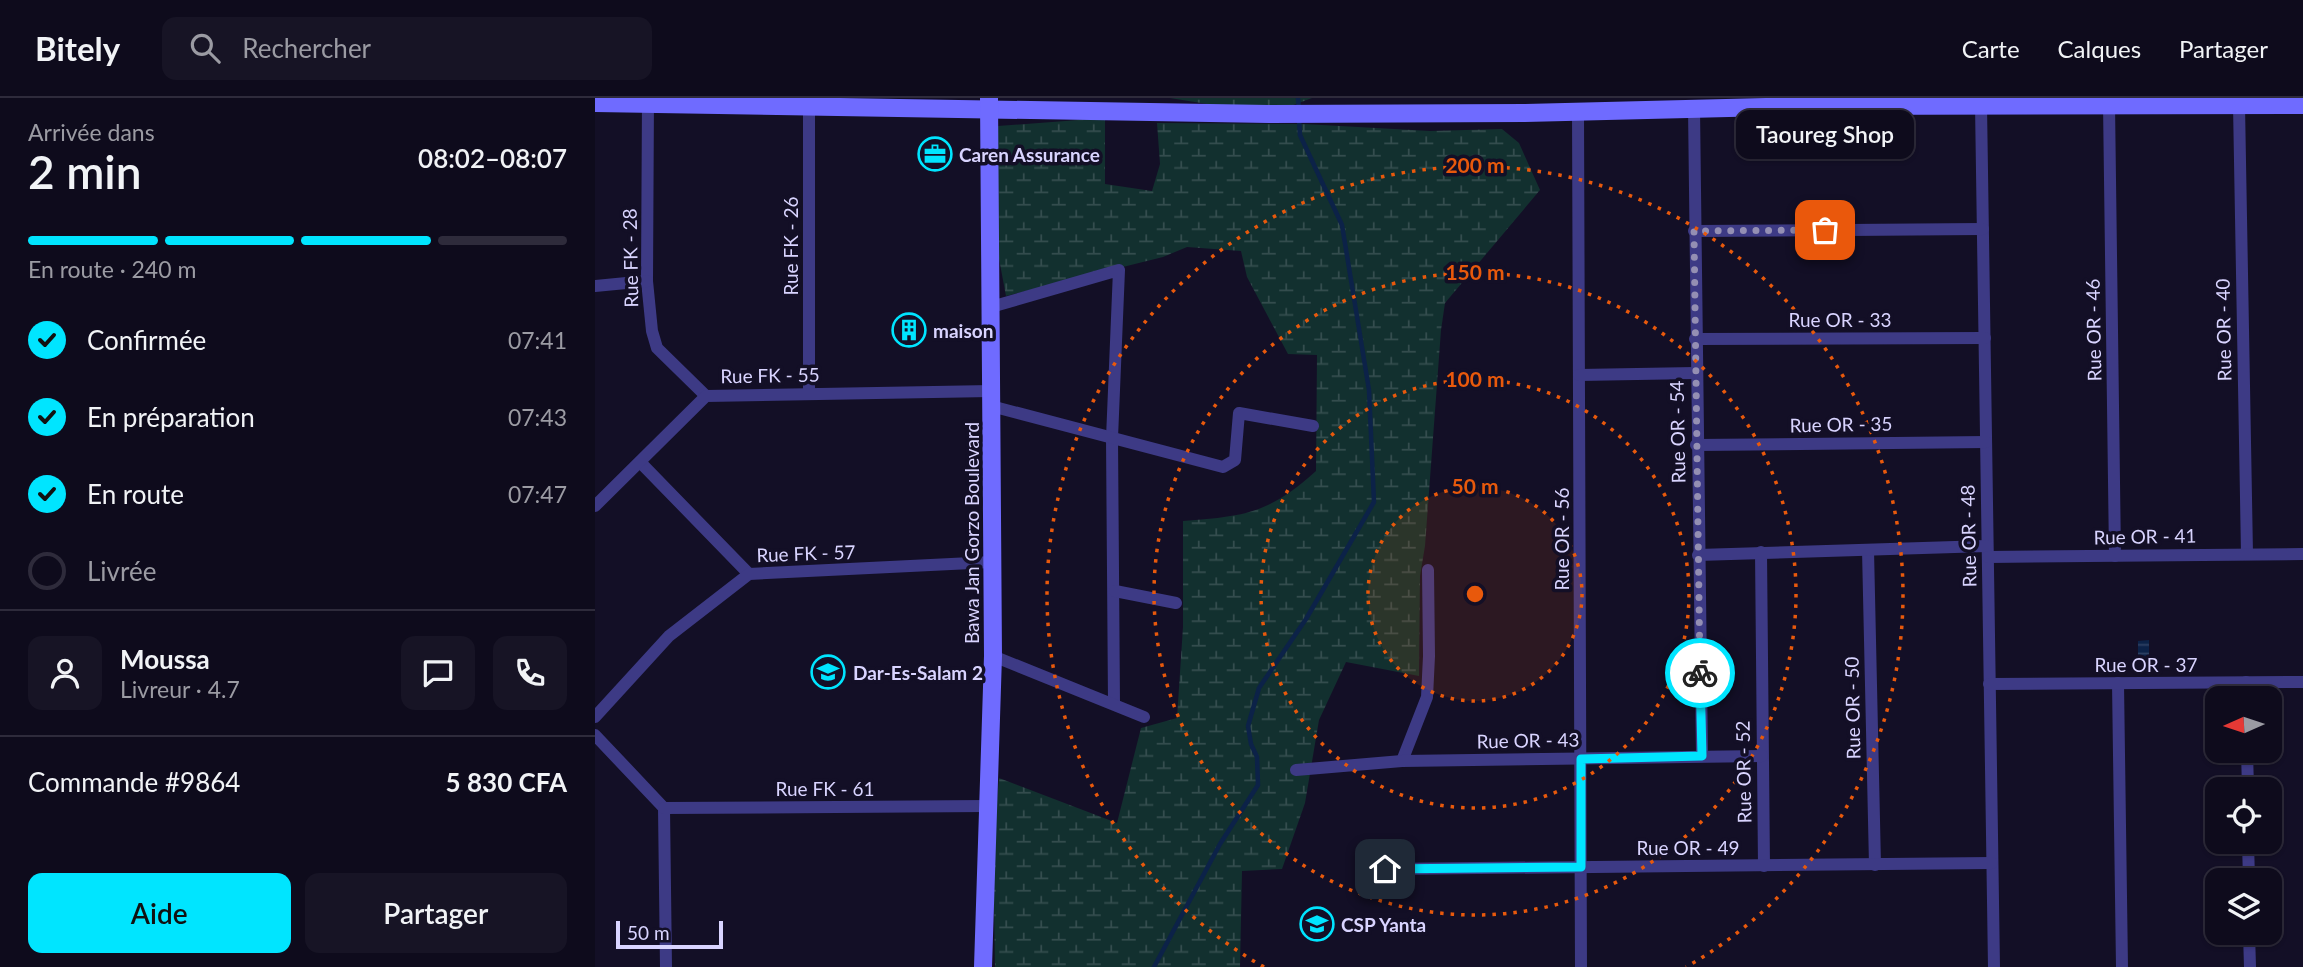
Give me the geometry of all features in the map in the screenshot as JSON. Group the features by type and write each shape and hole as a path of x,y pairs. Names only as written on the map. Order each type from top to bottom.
{"street":[{"name":"Rue FK - 28","path":"648,101 647,281 652,331 657,348 706,396"},
{"path":"595,103 989,103 1269,114 1528,105 1578,111 1694,108 1720,102 1981,105 2025,102 2109,104 2182,101 2239,105 2303,105"},
{"name":"Rue FK - 26","path":"809,102 809,393"},
{"name":"Bawa Jan Gorzo Boulevard","path":"983,967 993,656 989,103"},
{"name":"Rue OR - 46","path":"2109,104 2115,556"},
{"name":"Rue OR - 48","path":"1981,105 1994,967"},
{"name":"Rue OR - 40","path":"2239,105 2247,554"},
{"name":"Rue OR - 54","path":"1694,108 1695,373 1702,756"},
{"name":"Rue OR - 56","path":"1578,111 1581,967"},
{"path":"1694,231 1983,229"},
{"path":"991,307 1119,270 1112,438 1114,704"},
{"path":"595,286 647,281"},
{"name":"Rue OR - 33","path":"1695,339 1985,338"},
{"path":"1579,375 1695,373"},
{"name":"Rue FK - 55","path":"595,506 706,396 809,393 991,399 1112,438 1223,467 1235,460 1239,413 1313,426"},
{"name":"Rue OR - 35","path":"1696,445 1986,442"},
{"path":"640,462 749,574"},
{"name":"Rue OR - 41","path":"1698,555 1868,550 2115,556 2303,554"},
{"name":"Rue OR - 50","path":"1868,550 1875,866"},
{"name":"Rue OR - 52","path":"1761,552 1764,866"},
{"name":"Rue FK - 57","path":"595,717 669,636 749,574 992,562"},
{"path":"1402,761 1427,697 1428,570"},
{"path":"1115,591 1176,603"},
{"path":"993,656 1144,717"},
{"name":"Rue OR - 37","path":"1989,684 2303,682"},
{"path":"2118,683 2122,967"},
{"path":"595,734 664,808 667,967"},
{"name":"Rue OR - 43","path":"1296,770 1402,761 1762,755"},
{"name":"Rue FK - 61","path":"664,808 987,806"},
{"name":"Rue OR - 49","path":"1385,869 1992,863"},
{"path":"2249,945 2250,967"}],"green space":[{"path":"1170,98 1312,98 1269,114"},
{"path":"1105,118 1105,184 1152,191 1160,164 1157,123 1304,124 1430,131 1502,129 1519,143 1540,190 1445,303 1425,546 1420,576 1419,676 1346,662 1319,720 1305,803 1282,869 1242,871 1240,967 995,967 993,846 999,778 1117,823 1141,728 1177,718 1183,627 1183,521 1224,517 1255,510 1284,496 1316,471 1317,355 1288,354 1247,277 1241,251 1187,247 1163,257 1006,296 997,248 998,126"}],"water":[{"path":"2149,640 2149,662 2138,662 2138,641"}],"waterway":[{"path":"1298,98 1299,110"},
{"path":"1154,967 1220,844 1258,785 1257,757 1251,744 1248,726 1259,688 1306,619 1374,502 1369,390 1342,225 1300,135 1299,119"}],"way so far":[{"path":"1700,673 1694,231 1825,230"}],"place":[{"name":"Caren Assurance","path":"935,154"},
{"name":"Taoureg Shop","path":"1825,230"},
{"name":"maison","path":"909,330"},
{"name":"Dar-Es-Salam 2","path":"828,672"},
{"name":"CSP Yanta","path":"1317,924"}],"route":[{"path":"1385,869 1581,867 1581,759 1702,756 1700,673"}]}
